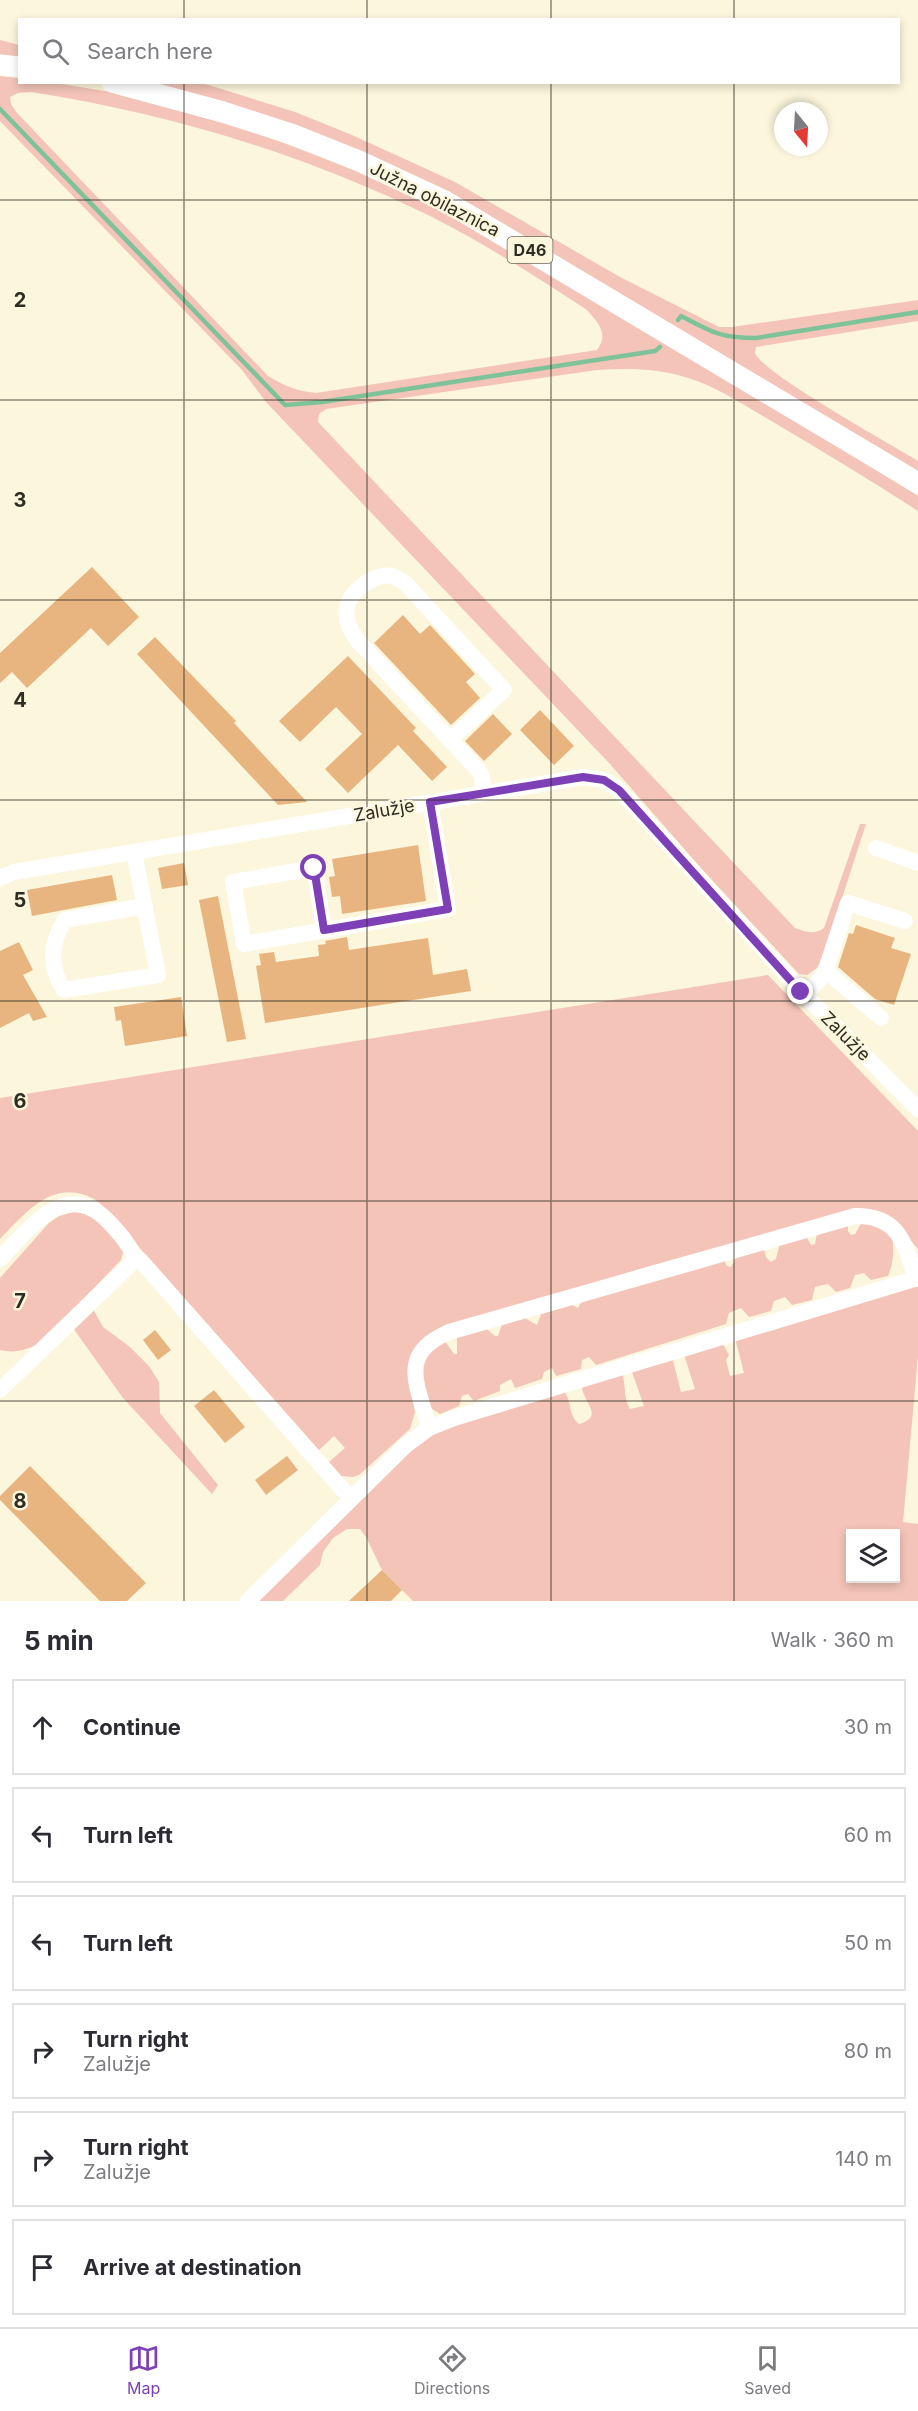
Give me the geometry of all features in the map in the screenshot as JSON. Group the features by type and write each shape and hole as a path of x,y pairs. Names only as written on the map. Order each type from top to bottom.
{"main road":[{"path":"0,65 18,68"},
{"name":"Južna obilaznica","path":"120,84 223,111 294,135 359,161 445,201 918,483"}],"street":[{"path":"450,740 504,690 405,583 391,576 370,579 352,593 346,606 346,618 351,632 450,740 478,770 482,777 484,793"},
{"name":"Zalužje","path":"0,878 14,872 484,793 583,777 604,780 619,790 805,995 918,1109"},
{"path":"324,930 314,868 233,882 244,944 448,909 430,802"},
{"path":"876,848 918,863"},
{"path":"134,852 145,906 158,975 64,990 57,979 53,964 56,933 65,920 145,906"},
{"path":"805,995 822,977 848,903 905,921"},
{"path":"825,970 881,1018"},
{"path":"0,1259 45,1214 58,1207 78,1204 91,1208 105,1218 127,1241 136,1259 141,1261 351,1499"},
{"path":"248,1601 406,1446 429,1428 556,1386 917,1279 906,1248 894,1227 866,1215 855,1216 449,1332 425,1345 416,1363 417,1382 429,1428"},
{"path":"4,1378 136,1259"}],"shaded area":[{"path":"0,40 18,45 18,61 0,59"},
{"path":"0,76 18,78 18,84 61,84 117,93 255,132 373,177 448,213 631,318 918,496 918,511 742,403 688,378 654,371 597,370 326,409 319,414 318,422 795,928 813,932 824,928 860,824 866,824 820,966 807,975 799,974 701,868 609,763 266,402 242,370 0,121","holes":["31,92 135,112 236,139 286,156 384,194 432,217 511,261 587,310 601,329 601,344 597,350 316,393 285,385 268,376 17,113 11,104 10,97 18,93"]},
{"path":"147,84 205,84 295,112 352,135 455,182 620,277 719,327 918,300 918,321 756,347 755,353 763,363 803,392 918,461 918,476 510,228"},
{"path":"768,975 918,1131 918,1249 903,1231 883,1216 784,1229 650,1266 442,1329 409,1383 415,1412 410,1429 359,1475 341,1476 329,1462 345,1448 334,1436 319,1450 99,1202 84,1195 69,1192 56,1194 32,1207 0,1239 0,1098"},
{"path":"77,1211 91,1213 124,1249 121,1260 43,1341 22,1350 0,1350 0,1278 49,1223 59,1216"},
{"path":"863,1220 892,1235 893,1256 888,1276 871,1280 864,1273 855,1275 850,1288 836,1292 828,1284 815,1287 812,1300 792,1305 785,1297 774,1301 771,1311 749,1317 741,1308 729,1313 726,1324 596,1365 589,1357 582,1360 581,1369 556,1376 552,1368 544,1372 542,1379 515,1388 511,1379 500,1385 500,1391 474,1401 468,1394 462,1396 459,1406 440,1414 429,1407 419,1361 445,1341 454,1354 457,1354 457,1338 483,1326 498,1336 503,1322 523,1317 537,1325 541,1314 572,1305 578,1308 586,1294 724,1260 727,1266 731,1267 740,1250 764,1249 766,1257 771,1262 776,1259 781,1239 806,1236 811,1245 815,1244 817,1233 848,1224 848,1231 851,1235 855,1234"},
{"path":"918,1284 918,1356 903,1522 918,1524 918,1601 413,1601 382,1570 360,1529 347,1529 333,1538 323,1552 320,1565 283,1601 256,1601 399,1459 441,1429 562,1389 568,1398 573,1416 579,1424 587,1420 592,1412 582,1390 582,1383 622,1372 626,1400 630,1409 644,1406 632,1372 672,1357 681,1392 695,1389 685,1358 686,1351 722,1342 729,1355 726,1360 730,1376 744,1373 735,1338"},
{"path":"93,1309 103,1327 130,1347 149,1366 159,1382 160,1413 218,1485 212,1494 123,1398 73,1328"}],"building":[{"path":"92,567 139,617 108,646 91,628 27,688 12,672 0,683 0,653"},
{"path":"403,615 420,634 430,625 475,674 466,682 480,698 451,725 374,643"},
{"path":"155,637 236,721 234,723 307,802 278,805 137,654"},
{"path":"348,656 416,728 413,731 447,767 432,781 398,745 348,793 325,769 362,734 336,707 300,742 279,721"},
{"path":"540,710 574,746 554,765 520,730"},
{"path":"493,714 512,734 484,761 465,741"},
{"path":"418,845 426,901 342,914 340,896 332,897 329,877 335,876 332,859"},
{"path":"184,863 188,885 162,889 158,868"},
{"path":"112,875 117,900 32,916 27,890"},
{"path":"218,896 246,1039 227,1042 199,900"},
{"path":"856,925 895,938 891,948 911,954 894,1005 875,999 838,967 849,933 853,934"},
{"path":"347,937 349,950 428,938 433,975 467,969 471,991 265,1023 256,966 261,965 259,954 274,952 276,962 319,956 318,945 326,944 325,941"},
{"path":"19,942 33,970 23,975 47,1017 33,1021 29,1013 0,1028 0,951"},
{"path":"181,997 187,1036 125,1046 121,1020 116,1021 114,1007"},
{"path":"155,1330 171,1350 158,1360 143,1340"},
{"path":"214,1390 245,1427 225,1443 194,1406"},
{"path":"287,1456 298,1470 266,1495 255,1480"},
{"path":"30,1466 146,1583 127,1601 100,1601 0,1500 0,1496"},
{"path":"382,1570 402,1590 391,1601 349,1601"}],"waterway":[{"path":"0,109 285,405 322,402 655,351 660,347"},
{"path":"678,320 681,316 717,333 734,337 756,338 918,312"}],"route":[{"path":"314,868 324,930 448,909 430,802 583,777 604,780 619,790 801,992"}]}
